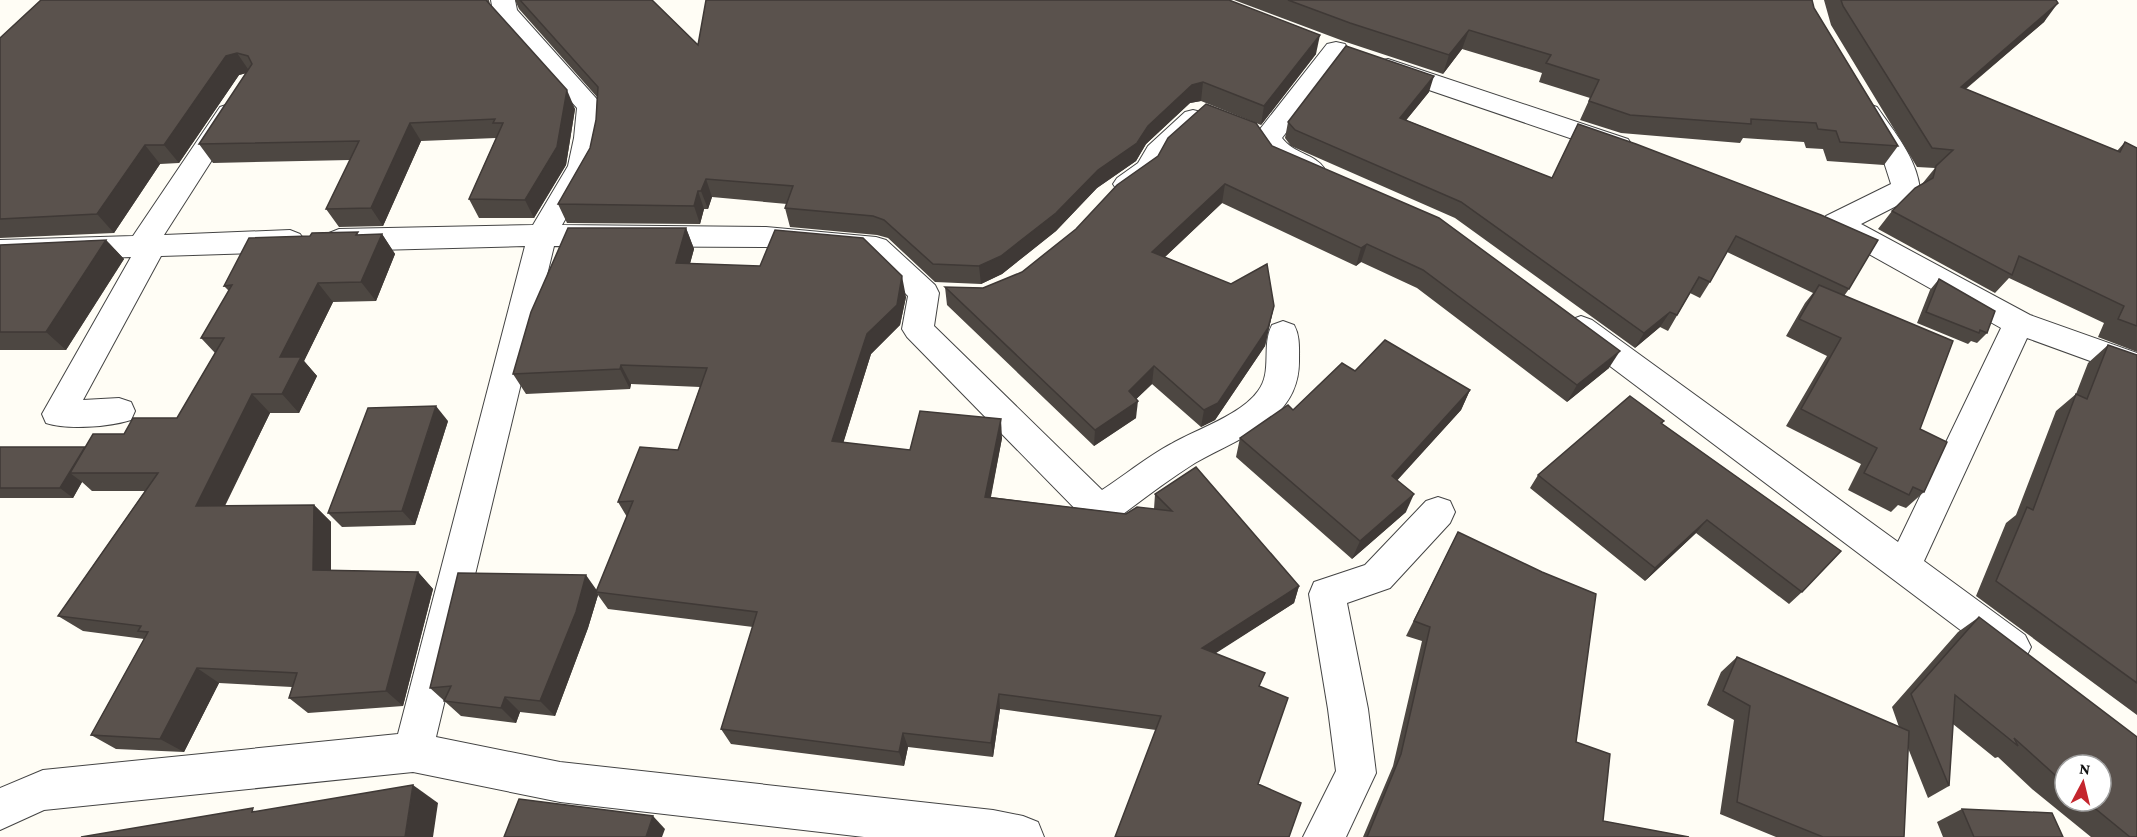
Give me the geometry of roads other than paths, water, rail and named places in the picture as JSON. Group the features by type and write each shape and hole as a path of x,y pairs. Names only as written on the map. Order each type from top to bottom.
{"street":[{"path":"413,752 542,235 582,166 590,106 505,12 503,0"},
{"path":"1334,179 1280,154 1258,134 1325,46 1638,151"},
{"path":"119,411 58,414 147,245 244,92"},
{"path":"1855,92 1900,164 1905,177 1905,189 1827,219 2019,323 2137,366"},
{"path":"0,251 542,235 766,237 876,248 936,294 918,329 1100,511 1182,454 1251,418 1273,398 1283,367 1283,333"},
{"path":"1559,312 2035,664"},
{"path":"1904,566 2019,323"},
{"path":"1324,837 1356,773 1348,709 1327,594 1377,578 1438,512"},
{"path":"0,809 43,790 413,752 560,782 993,831 1023,837"}],"lane":[{"path":"1107,196 1147,168 1156,152 1200,110 1219,118"}]}
